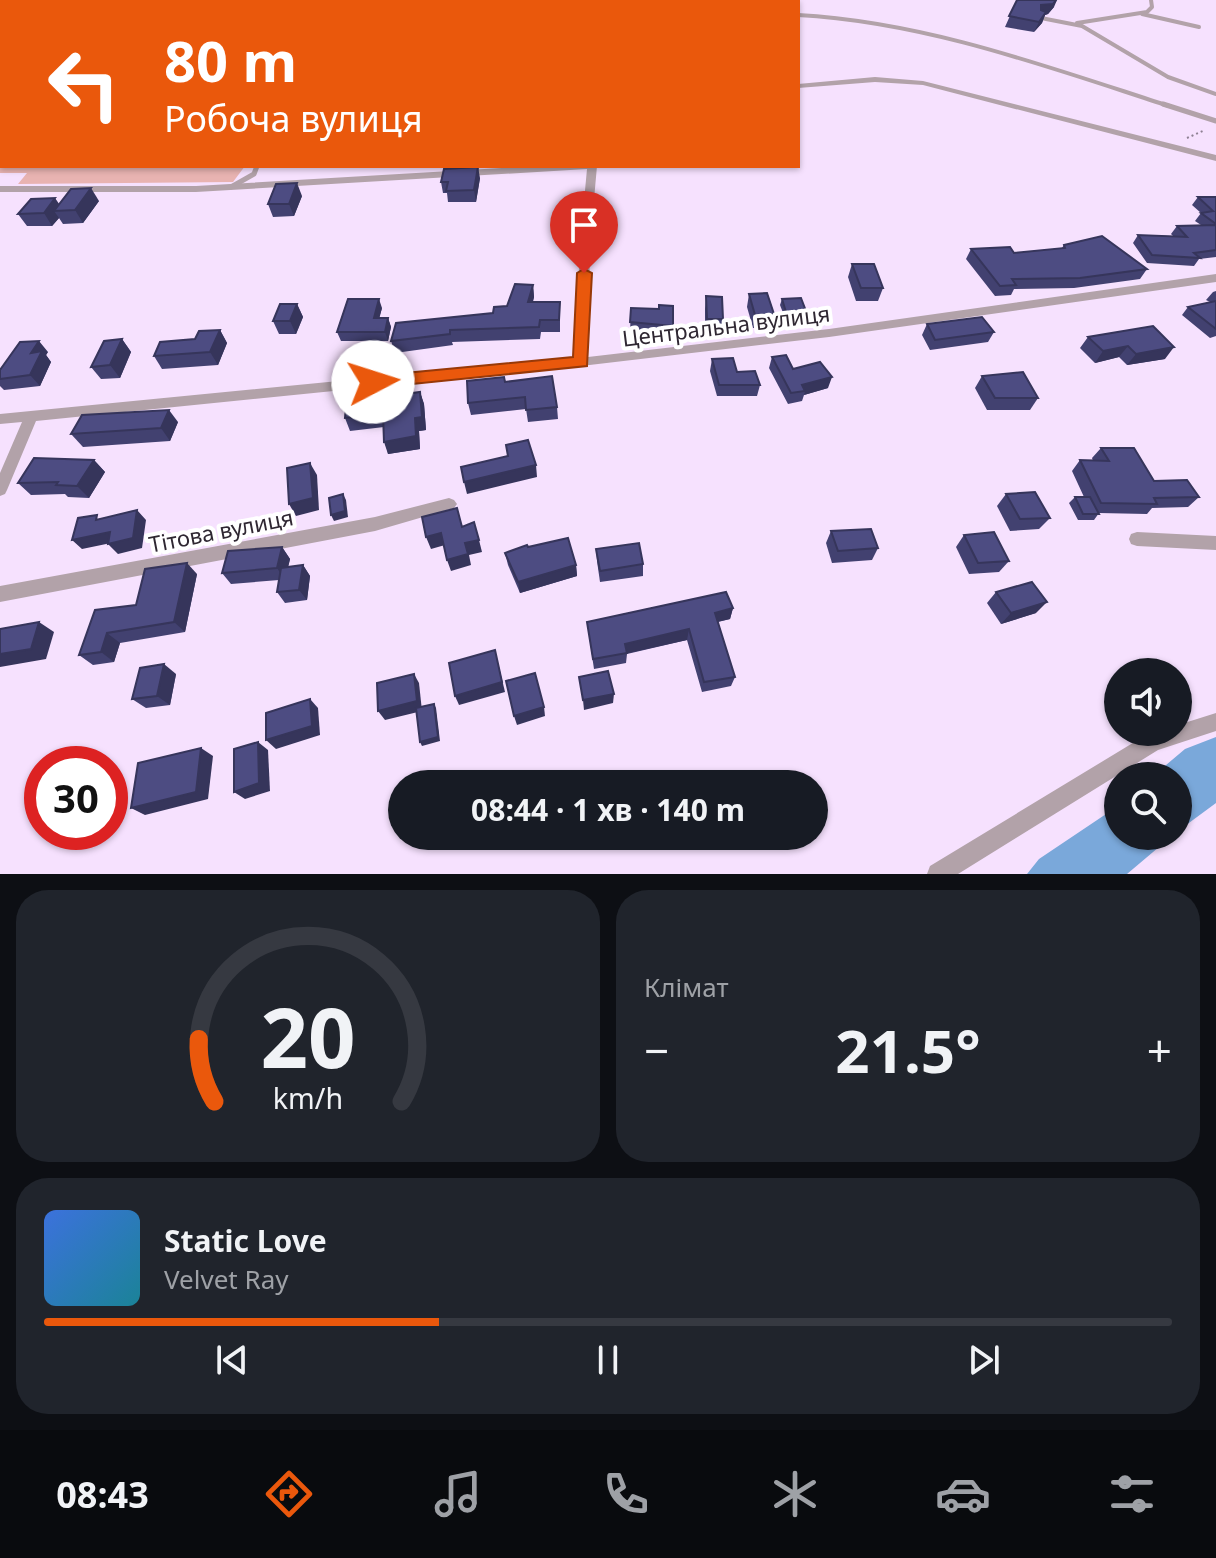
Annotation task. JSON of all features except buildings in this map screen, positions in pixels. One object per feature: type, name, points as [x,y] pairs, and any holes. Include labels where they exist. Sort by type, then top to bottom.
[{"type":"street","points":[[800,86],[835,85],[857,79],[903,80],[1216,158]]},
{"type":"street","points":[[0,189],[231,187],[555,168]]},
{"type":"street","points":[[581,362],[589,168]]},
{"type":"street","name":"Центральна вулиця","points":[[0,419],[581,362],[829,333],[1216,278]]},
{"type":"street","points":[[0,490],[31,417]]},
{"type":"street","name":"Тітова вулиця","points":[[0,594],[375,524],[449,504]]},
{"type":"street","points":[[1137,539],[1216,543]]},
{"type":"street","points":[[938,874],[1153,742],[1216,722]]},
{"type":"lane","points":[[1074,24],[1140,14],[1150,10],[1151,0]]},
{"type":"lane","points":[[1140,14],[1199,27]]},
{"type":"lane","points":[[800,15],[837,17],[968,42],[1216,121]]},
{"type":"lane","points":[[1041,18],[1093,31],[1168,77],[1216,94]]},
{"type":"lane","points":[[231,187],[254,174],[256,168]]},
{"type":"path","points":[[1172,145],[1209,128]]},
{"type":"shaded area","points":[[0,168],[244,168],[233,182],[18,184],[27,173],[0,173]]},
{"type":"water","points":[[1216,737],[1216,803],[1192,821],[1192,762],[1170,762],[1185,749]]},
{"type":"water","points":[[1104,815],[1104,850],[1155,850],[1127,874],[1027,874],[1039,859]]},
{"type":"route","points":[[373,382],[581,362],[584,273]]}]
